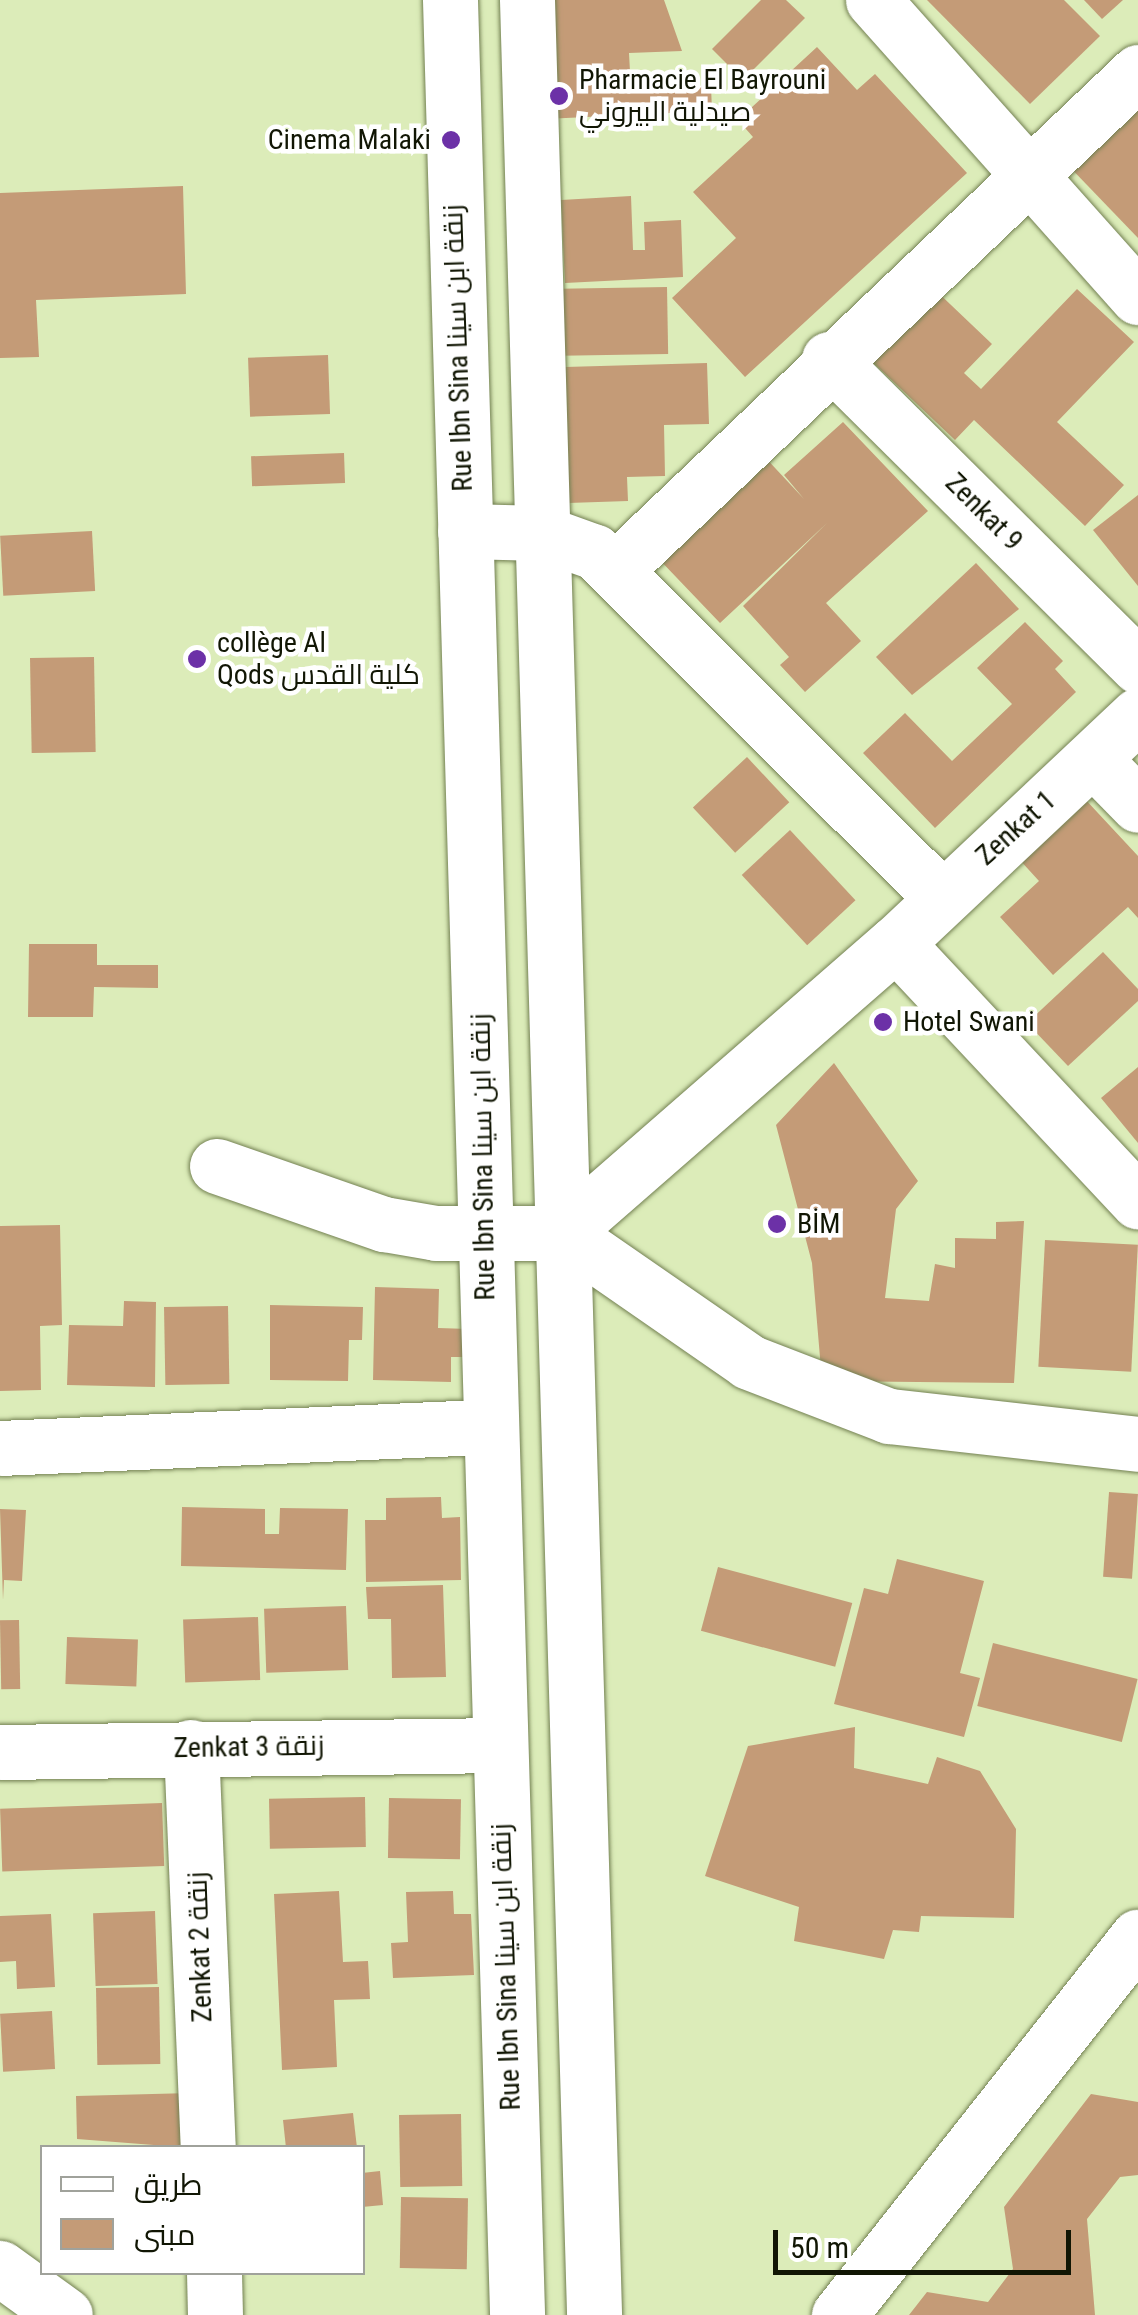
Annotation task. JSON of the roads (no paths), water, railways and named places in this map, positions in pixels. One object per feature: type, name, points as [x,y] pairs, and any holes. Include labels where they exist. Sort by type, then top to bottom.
[{"type":"street","name":"Rue Ibn Sina زنقة ابن سينا","points":[[450,0],[487,1236],[488,1427],[518,2315]]},
{"type":"street","points":[[527,0],[594,2315]]},
{"type":"street","points":[[873,0],[1138,297]]},
{"type":"street","points":[[615,570],[830,359],[1138,72]]},
{"type":"street","name":"Zenkat 9","points":[[830,359],[1138,666]]},
{"type":"street","points":[[465,531],[542,534],[595,552],[940,896]]},
{"type":"street","name":"Zenkat 1","points":[[562,1233],[896,943],[940,896],[1094,759],[1138,714]]},
{"type":"street","points":[[1094,759],[1138,805]]},
{"type":"street","points":[[896,943],[1138,1202]]},
{"type":"street","points":[[216,1166],[384,1224],[487,1236],[562,1233],[690,1327],[816,1392],[968,1430],[1138,1444]]},
{"type":"street","points":[[0,1448],[488,1427]]},
{"type":"street","name":"Zenkat 3 زنقة","points":[[0,1752],[498,1744]]},
{"type":"street","name":"Zenkat 2 زنقة","points":[[191,1747],[208,2145]]},
{"type":"street","points":[[839,2315],[1133,1954]]},
{"type":"street","points":[[214,2275],[216,2315]]},
{"type":"place","name":"Pharmacie El Bayrouni صيدلية البيروني","points":[[559,96]]},
{"type":"place","name":"Cinema Malaki","points":[[451,140]]},
{"type":"place","name":"collège Al Qods كلية القدس","points":[[197,659]]},
{"type":"place","name":"Hotel Swani","points":[[883,1022]]},
{"type":"place","name":"BİM","points":[[777,1224]]}]
